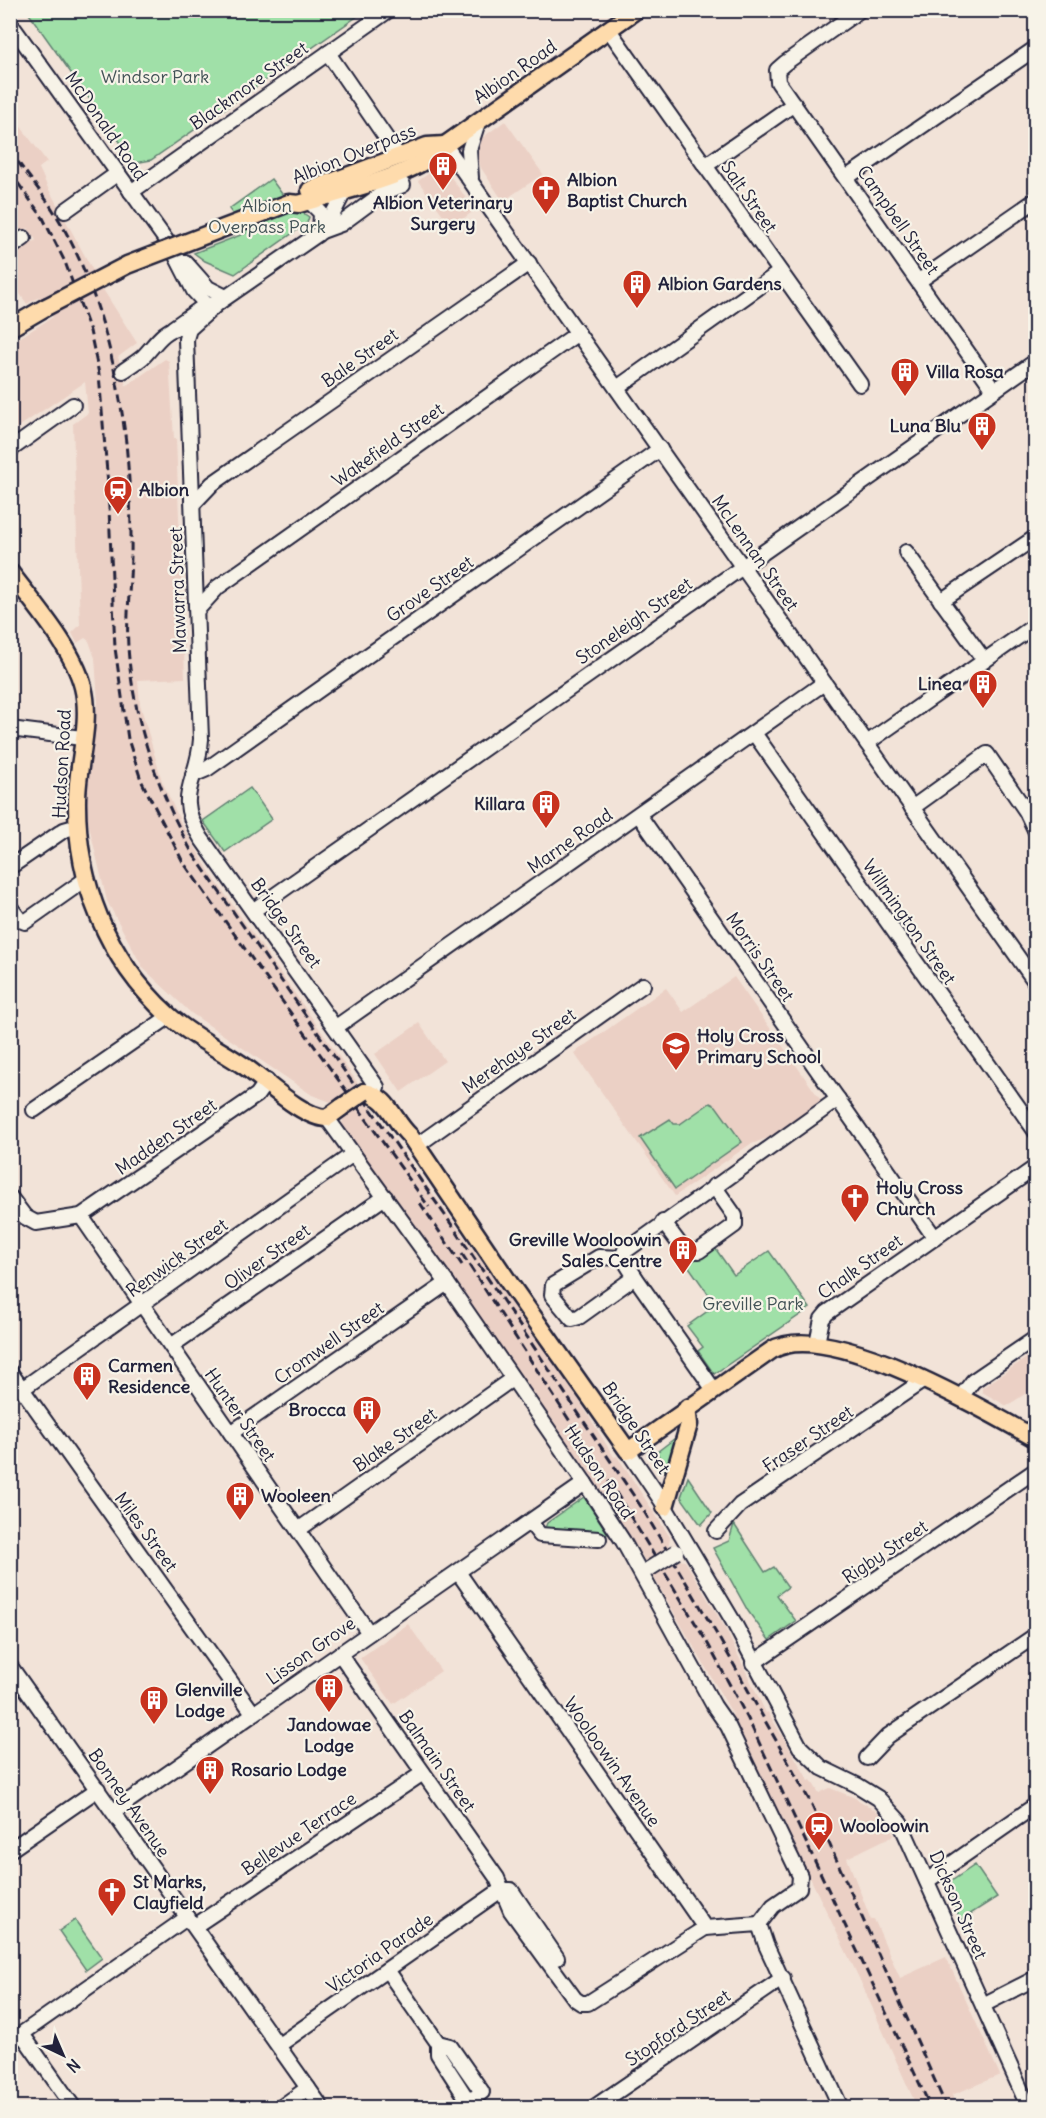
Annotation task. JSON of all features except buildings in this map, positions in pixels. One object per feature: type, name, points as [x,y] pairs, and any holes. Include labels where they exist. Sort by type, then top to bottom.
[{"type":"main road","name":"Albion Road","points":[[445,144],[636,10]]},
{"type":"main road","name":"Albion Overpass","points":[[10,328],[127,265],[289,203],[302,193],[427,146],[445,144]]},
{"type":"main road","name":"Albion Overpass","points":[[289,203],[297,205],[416,167],[430,159],[445,144]]},
{"type":"main road","name":"Hudson Road","points":[[10,572],[70,656],[79,675],[85,707],[77,797],[78,826],[86,879],[105,933],[117,955],[149,995],[170,1016],[267,1081],[310,1115],[326,1114]]},
{"type":"main road","name":"Bridge Street","points":[[371,1089],[381,1098],[400,1127],[413,1141],[628,1451]]},
{"type":"main road","points":[[326,1114],[371,1089]]},
{"type":"main road","points":[[628,1451],[776,1347],[794,1342],[817,1343],[883,1362],[960,1398],[1035,1439]]},
{"type":"main road","points":[[665,1507],[689,1424],[687,1408]]},
{"type":"street","name":"Blackmore Street","points":[[131,192],[389,10]]},
{"type":"street","name":"Campbell Street","points":[[860,10],[777,70],[778,82],[994,390]]},
{"type":"street","name":"Salt Street","points":[[609,30],[860,384]]},
{"type":"street","name":"McDonald Road","points":[[13,31],[173,250],[207,287],[217,302]]},
{"type":"street","points":[[846,178],[1035,48]]},
{"type":"street","points":[[328,53],[399,157]]},
{"type":"street","points":[[705,166],[794,104]]},
{"type":"street","points":[[473,183],[469,150],[478,122]]},
{"type":"street","name":"McLennan Street","points":[[445,144],[1035,983]]},
{"type":"street","points":[[65,211],[118,173]]},
{"type":"street","points":[[320,232],[341,224],[383,193],[403,185]]},
{"type":"street","points":[[123,371],[141,358],[155,342],[173,328],[217,302],[320,232],[331,220],[346,189]]},
{"type":"street","points":[[309,201],[321,213],[320,232]]},
{"type":"street","points":[[919,281],[1035,201]]},
{"type":"street","points":[[10,248],[24,238]]},
{"type":"street","name":"McDonald Road","points":[[173,250],[194,291],[217,302]]},
{"type":"street","name":"Bale Street","points":[[193,504],[212,484],[529,263]]},
{"type":"street","points":[[617,388],[780,272]]},
{"type":"street","points":[[173,328],[180,327],[188,331],[217,302]]},
{"type":"street","name":"Mawarra Street","points":[[188,331],[186,343],[198,609],[200,748],[193,775]]},
{"type":"street","name":"Wakefield Street","points":[[198,609],[218,587],[578,333]]},
{"type":"street","name":"Stoneleigh Street","points":[[254,910],[1035,361]]},
{"type":"street","points":[[10,450],[73,405]]},
{"type":"street","name":"Grove Street","points":[[193,775],[660,449]]},
{"type":"street","points":[[192,483],[212,484]]},
{"type":"street","points":[[941,601],[1035,537]]},
{"type":"street","points":[[906,552],[984,660]]},
{"type":"street","points":[[196,578],[207,586],[218,587]]},
{"type":"street","points":[[867,743],[1031,628]]},
{"type":"street","name":"Marne Road","points":[[336,1027],[824,683]]},
{"type":"street","points":[[10,729],[82,738]]},
{"type":"street","name":"Willmington Street","points":[[754,733],[1035,1132]]},
{"type":"street","points":[[200,748],[220,758]]},
{"type":"street","points":[[912,807],[987,754],[1026,811],[1035,832]]},
{"type":"street","name":"Bridge Street","points":[[193,775],[187,798],[191,822],[336,1027],[371,1089]]},
{"type":"street","name":"Morris Street","points":[[639,815],[935,1238]]},
{"type":"street","points":[[10,867],[62,832],[78,826]]},
{"type":"street","points":[[10,907],[15,923],[27,921],[86,879]]},
{"type":"street","name":"Merehaye Street","points":[[413,1141],[643,985]]},
{"type":"street","points":[[34,1110],[170,1016]]},
{"type":"street","name":"Madden Street","points":[[81,1216],[253,1097],[267,1081]]},
{"type":"street","points":[[623,1258],[630,1246],[837,1099]]},
{"type":"street","name":"Hudson Road","points":[[326,1114],[447,1283],[645,1572],[714,1706],[728,1726],[798,1869],[801,1882],[799,1888],[773,1906],[759,1924]]},
{"type":"street","name":"Renwick Street","points":[[22,1389],[353,1154]]},
{"type":"street","name":"Chalk Street","points":[[817,1343],[822,1319],[827,1312],[1035,1167]]},
{"type":"street","points":[[663,1222],[684,1250],[699,1251],[735,1225],[735,1216],[714,1186]]},
{"type":"street","points":[[10,1197],[25,1217],[36,1223],[81,1216]]},
{"type":"street","name":"Oliver Street","points":[[171,1346],[385,1197]]},
{"type":"street","name":"Hunter Street","points":[[81,1216],[369,1633]]},
{"type":"street","points":[[623,1258],[599,1257],[553,1285],[552,1294],[572,1319],[579,1317],[635,1277]]},
{"type":"street","points":[[623,1258],[714,1390]]},
{"type":"street","name":"Cromwell Street","points":[[231,1433],[447,1283]]},
{"type":"street","points":[[960,1398],[973,1381],[1035,1338]]},
{"type":"street","name":"Miles Street","points":[[10,1372],[253,1713]]},
{"type":"street","name":"Blake Street","points":[[298,1530],[512,1379]]},
{"type":"street","name":"Fraser Street","points":[[716,1532],[736,1508],[924,1380]]},
{"type":"street","name":"Bridge Street","points":[[628,1451],[665,1507],[681,1549],[733,1621],[794,1738],[807,1756]]},
{"type":"street","name":"Rigby Street","points":[[753,1662],[1035,1470]]},
{"type":"street","name":"Lisson Grove","points":[[114,1811],[585,1483]]},
{"type":"street","points":[[530,1522],[540,1535],[599,1539]]},
{"type":"street","points":[[645,1572],[681,1549]]},
{"type":"street","name":"Wooloowin Avenue","points":[[458,1572],[705,1928]]},
{"type":"street","points":[[867,1758],[874,1748],[890,1734],[1035,1635]]},
{"type":"street","name":"Balmain Street","points":[[339,1654],[497,1878],[511,1911],[581,2008],[705,1928]]},
{"type":"street","name":"Bonney Avenue","points":[[12,1671],[114,1811],[322,2108]]},
{"type":"street","name":"Dickson Street","points":[[807,1756],[829,1773],[868,1791],[886,1805],[903,1827],[1029,2108]]},
{"type":"street","name":"Bellevue Terrace","points":[[16,2038],[192,1921],[423,1773]]},
{"type":"street","points":[[10,1850],[98,1789]]},
{"type":"street","points":[[927,1881],[1035,1805]]},
{"type":"street","name":"Victoria Parade","points":[[279,2045],[501,1890]]},
{"type":"street","points":[[705,1928],[759,1924],[841,2108]]},
{"type":"street","points":[[387,1970],[438,2043],[438,2054],[465,2105],[482,2092],[450,2046],[438,2043]]},
{"type":"street","name":"Stopford Street","points":[[593,2108],[783,1978]]},
{"type":"street","points":[[983,2005],[1035,1978]]},
{"type":"street","points":[[16,2038],[74,2108]]},
{"type":"street","points":[[280,2108],[308,2088]]},
{"type":"shaded area","points":[[10,112],[47,162],[39,168],[47,186],[104,291],[137,343],[118,357],[126,386],[165,359],[169,361],[174,438],[176,438],[185,678],[138,680],[140,704],[162,781],[182,825],[211,874],[359,1085],[338,1101],[331,1102],[312,1095],[191,1013],[143,968],[107,901],[86,813],[86,785],[98,702],[95,658],[89,641],[85,638],[77,643],[72,633],[80,625],[73,424],[88,413],[85,382],[11,432],[11,343],[53,317],[39,297],[27,304],[11,281],[11,258],[36,240],[28,228],[11,239]]},
{"type":"shaded area","points":[[505,121],[543,174],[503,201],[481,168],[477,155],[482,138]]},
{"type":"shaded area","points":[[438,167],[444,168],[475,210],[452,227],[418,181]]},
{"type":"shaded area","name":"Holy Cross Primary School","points":[[734,977],[822,1102],[775,1135],[749,1145],[675,1196],[574,1053],[666,988],[683,1012]]},
{"type":"shaded area","points":[[419,1023],[445,1061],[401,1092],[375,1054]]},
{"type":"shaded area","points":[[366,1100],[579,1400],[614,1457],[617,1456],[670,1537],[668,1548],[645,1561],[605,1496],[342,1125],[344,1116]]},
{"type":"shaded area","points":[[1035,1352],[1035,1387],[1007,1406],[982,1392],[982,1388]]},
{"type":"shaded area","points":[[678,1560],[685,1561],[724,1626],[766,1713],[768,1712],[809,1781],[811,1780],[819,1793],[830,1788],[855,1798],[878,1812],[890,1827],[894,1835],[847,1858],[871,1920],[874,1919],[900,1978],[946,1957],[1000,2075],[952,2095],[957,2107],[917,2107],[859,1978],[731,1716],[733,1715],[653,1576]]},
{"type":"shaded area","points":[[408,1624],[441,1671],[393,1704],[360,1658]]},
{"type":"green space","name":"Windsor Park","points":[[27,11],[365,11],[151,160],[135,163]]},
{"type":"green space","name":"Albion Overpass Park","points":[[271,179],[296,213],[303,213],[309,217],[307,223],[235,274],[205,261],[194,253],[246,233],[229,209]]},
{"type":"green space","points":[[250,788],[272,819],[225,852],[203,821]]},
{"type":"green space","points":[[710,1103],[716,1106],[742,1142],[675,1189],[640,1138],[670,1119],[674,1124],[680,1124]]},
{"type":"green space","name":"Greville Park","points":[[715,1248],[734,1275],[769,1251],[810,1308],[714,1374],[698,1351],[703,1347],[687,1326],[716,1305],[687,1264]]},
{"type":"green space","points":[[679,1435],[669,1480],[657,1452]]},
{"type":"green space","points":[[688,1477],[712,1513],[701,1525],[681,1497]]},
{"type":"green space","points":[[584,1497],[608,1534],[545,1528],[547,1523]]},
{"type":"green space","points":[[734,1524],[765,1572],[774,1567],[788,1587],[777,1595],[796,1621],[769,1640],[748,1611],[713,1548],[729,1541]]},
{"type":"green space","points":[[975,1865],[997,1897],[961,1920],[953,1904],[950,1882]]},
{"type":"green space","points":[[75,1920],[102,1958],[86,1970],[59,1931]]},
{"type":"railway","points":[[10,151],[53,210],[68,236],[93,293],[110,352],[122,413],[129,479],[131,552],[128,647],[131,675],[135,702],[149,755],[180,830],[193,854],[456,1231],[642,1508],[719,1638],[812,1805],[947,2108]]},
{"type":"railway","points":[[10,172],[43,218],[65,262],[90,331],[99,374],[108,485],[115,648],[128,739],[141,780],[183,862],[429,1207]]},
{"type":"railway","points":[[420,1203],[462,1265]]},
{"type":"railway","points":[[462,1254],[615,1491],[708,1644],[748,1719],[931,2108]]},
{"type":"place","name":"Albion Veterinary Surgery","points":[[443,192]]},
{"type":"place","name":"Albion Baptist Church","points":[[546,216]]},
{"type":"place","name":"Albion Gardens","points":[[637,310]]},
{"type":"place","name":"Villa Rosa","points":[[905,398]]},
{"type":"place","name":"Luna Blu","points":[[982,452]]},
{"type":"place","name":"Albion","points":[[118,516]]},
{"type":"place","name":"Linea","points":[[983,710]]},
{"type":"place","name":"Killara","points":[[546,830]]},
{"type":"place","name":"Holy Cross Primary School","points":[[676,1072]]},
{"type":"place","name":"Holy Cross Church","points":[[855,1224]]},
{"type":"place","name":"Greville Wooloowin Sales Centre","points":[[683,1276]]},
{"type":"place","name":"Carmen Residence","points":[[87,1402]]},
{"type":"place","name":"Brocca","points":[[367,1436]]},
{"type":"place","name":"Wooleen","points":[[240,1522]]},
{"type":"place","name":"Jandowae Lodge","points":[[329,1714]]},
{"type":"place","name":"Glenville Lodge","points":[[154,1726]]},
{"type":"place","name":"Rosario Lodge","points":[[210,1796]]},
{"type":"place","name":"Wooloowin","points":[[819,1852]]},
{"type":"place","name":"St Marks, Clayfield","points":[[112,1918]]}]
